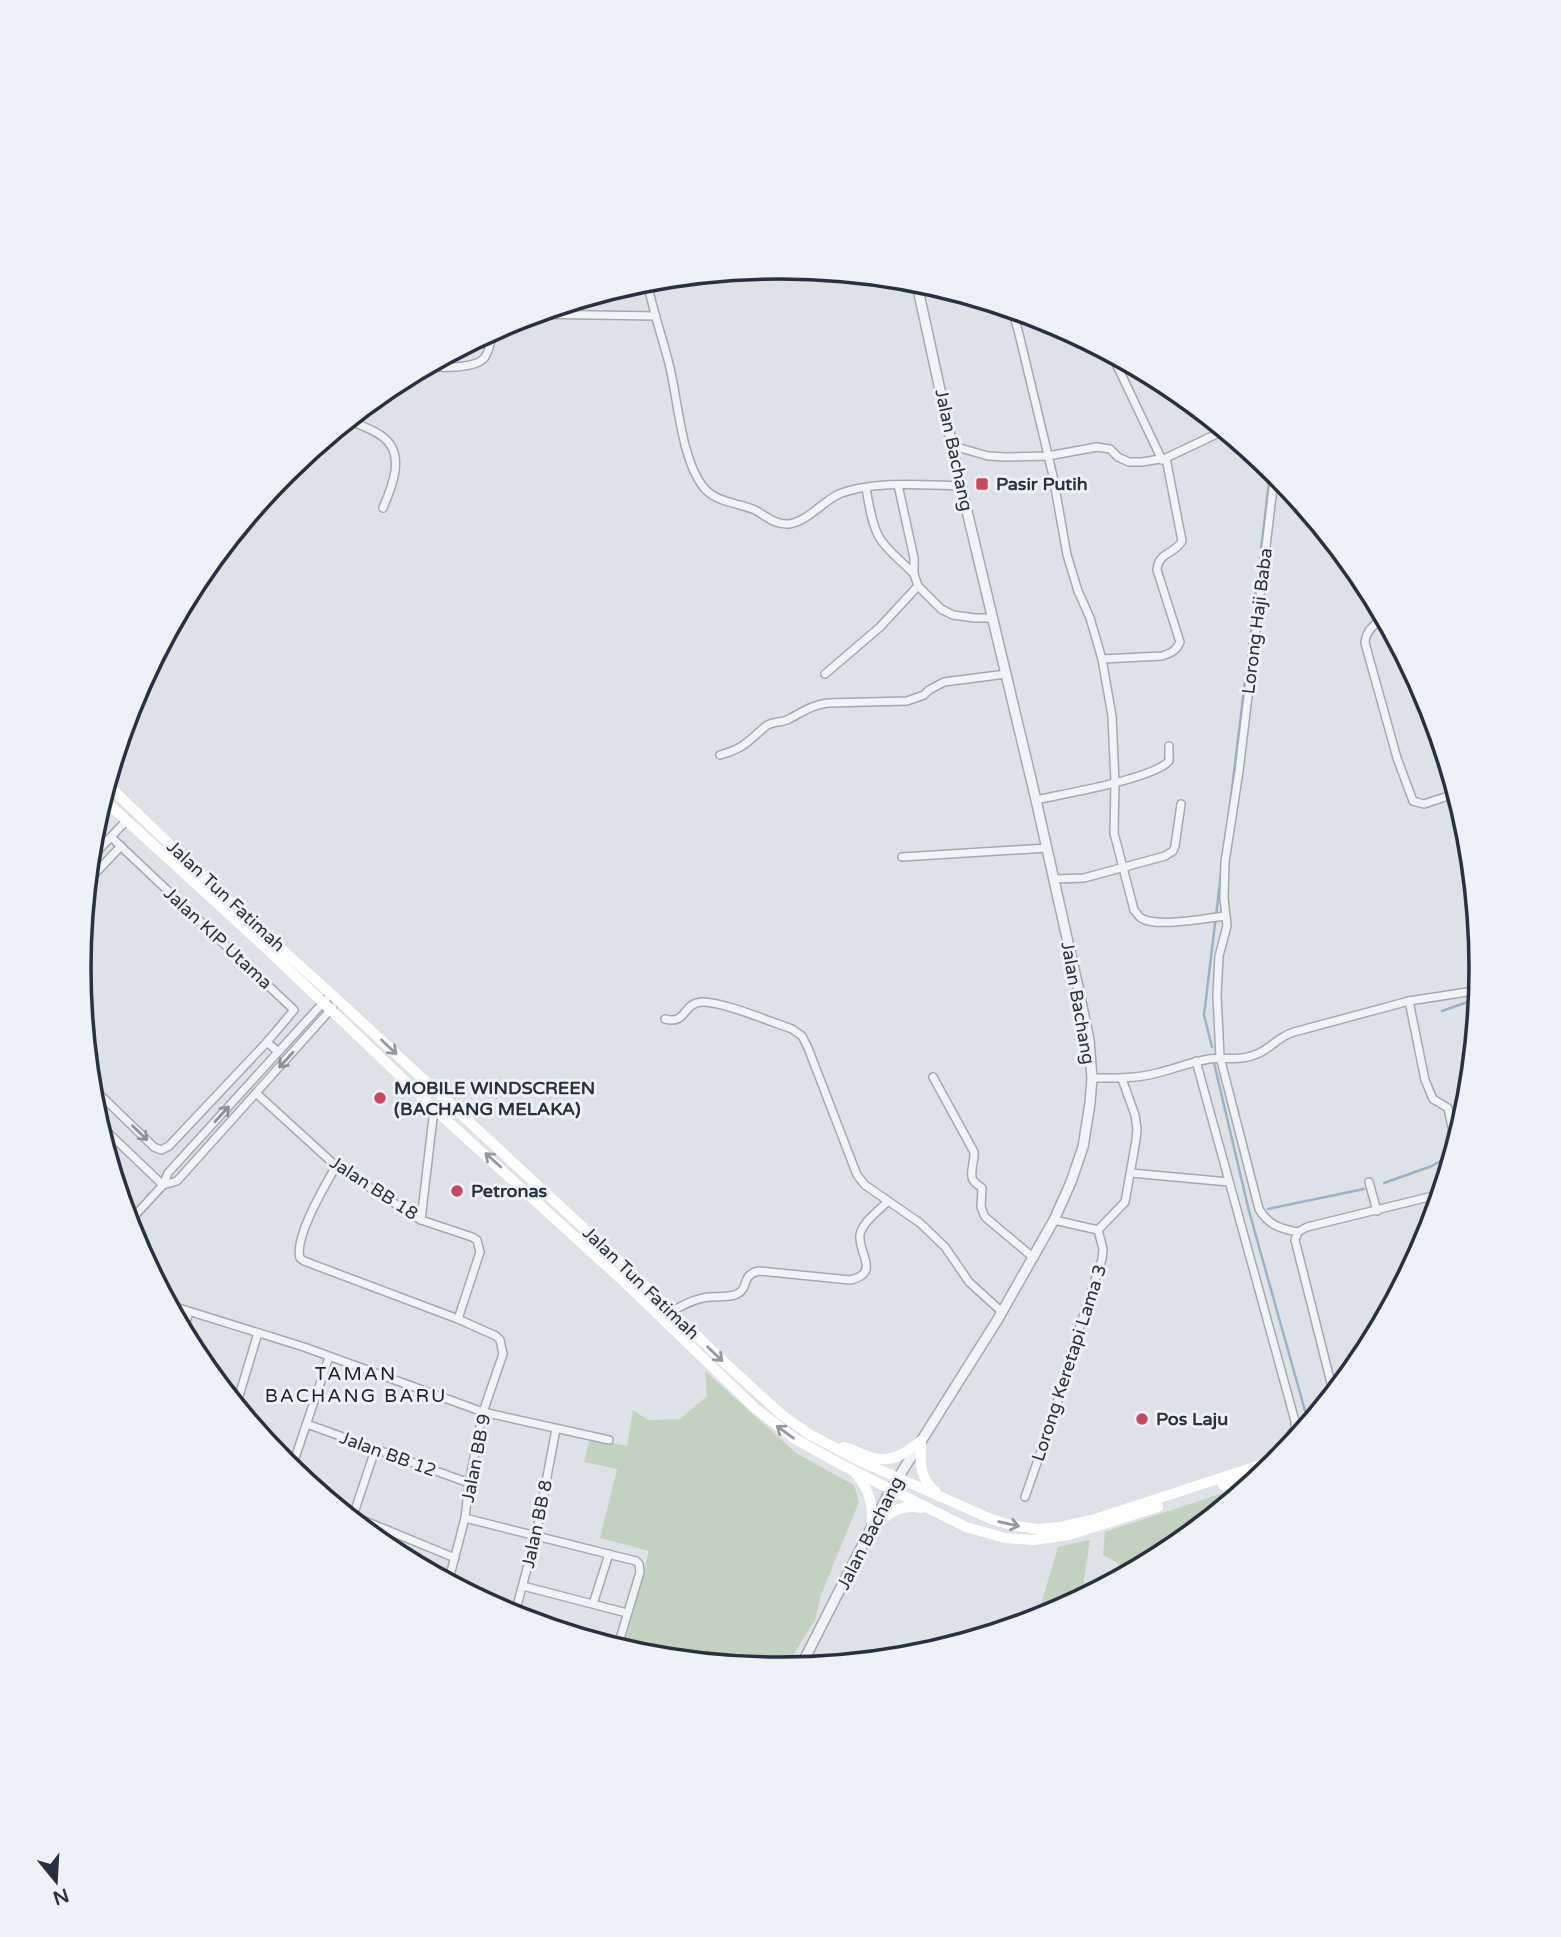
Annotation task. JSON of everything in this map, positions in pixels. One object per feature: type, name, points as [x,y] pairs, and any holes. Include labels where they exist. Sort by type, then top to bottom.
[{"type":"main road","name":"Jalan Tun Fatimah","points":[[114,791],[331,1001],[434,1108],[773,1423],[795,1439],[844,1466],[946,1499],[982,1516],[1010,1525],[1037,1529],[1092,1520],[1257,1466]]},
{"type":"main road","name":"Jalan Tun Fatimah","points":[[111,805],[331,1001],[672,1311],[782,1415],[944,1516],[986,1534],[1019,1540],[1044,1539],[1079,1532],[1244,1478]]},
{"type":"main road","points":[[824,1443],[848,1447],[876,1459],[887,1459],[908,1451],[921,1441]]},
{"type":"main road","points":[[921,1441],[922,1474],[932,1489],[946,1499]]},
{"type":"main road","points":[[844,1466],[856,1474],[868,1491],[872,1501],[872,1530]]},
{"type":"main road","points":[[872,1530],[886,1515],[904,1507],[922,1508],[944,1516]]},
{"type":"street","points":[[650,291],[672,374],[686,448],[697,477],[714,496],[754,510],[778,523],[789,524],[799,521],[841,494],[866,488],[898,485],[961,486]]},
{"type":"street","name":"Jalan Bachang","points":[[806,1657],[894,1484],[1002,1312],[1054,1220],[1083,1147],[1092,1077],[1086,1027],[1047,848],[961,486],[919,293]]},
{"type":"street","points":[[564,315],[656,316]]},
{"type":"street","points":[[1015,321],[1048,456],[1067,555],[1102,659],[1112,716],[1114,833],[1134,910],[1140,918],[1149,921],[1173,922],[1223,916]]},
{"type":"street","points":[[442,368],[482,360],[488,354],[490,343]]},
{"type":"street","points":[[1102,659],[1162,656],[1171,653],[1180,642],[1157,569],[1161,557],[1176,549],[1182,541],[1164,459],[1118,367]]},
{"type":"street","points":[[357,424],[383,437],[392,447],[396,459],[392,486],[383,508]]},
{"type":"street","points":[[953,446],[988,456],[1005,457],[1048,456],[1097,447],[1110,449],[1129,462],[1164,459],[1216,434]]},
{"type":"street","points":[[898,485],[918,586],[941,609],[953,615],[992,618]]},
{"type":"street","name":"Lorong Haji Baba","points":[[1220,1057],[1217,995],[1219,956],[1227,926],[1223,916],[1225,862],[1239,771],[1273,486]]},
{"type":"street","points":[[866,488],[873,523],[883,544],[914,573]]},
{"type":"street","points":[[825,674],[880,627],[918,586]]},
{"type":"street","points":[[1377,623],[1366,635],[1365,643],[1409,793],[1413,801],[1424,804],[1448,796]]},
{"type":"street","points":[[720,755],[743,747],[773,722],[784,722],[816,705],[907,701],[917,699],[944,682],[1006,674]]},
{"type":"street","points":[[1036,800],[1115,782],[1166,765],[1170,757],[1169,746]]},
{"type":"street","points":[[1053,879],[1084,878],[1165,856],[1173,851],[1175,846],[1181,804]]},
{"type":"street","points":[[102,846],[127,820]]},
{"type":"street","name":"Jalan KIP Utama","points":[[103,1098],[161,1150],[169,1146],[294,1010],[111,837]]},
{"type":"street","points":[[98,870],[121,846]]},
{"type":"street","points":[[902,857],[1047,848]]},
{"type":"street","points":[[1092,1077],[1122,1079],[1154,1074],[1196,1061],[1220,1057],[1248,1058],[1265,1050],[1282,1036],[1409,1002],[1469,992]]},
{"type":"street","points":[[136,1214],[163,1185],[168,1173],[278,1052],[331,1001]]},
{"type":"street","points":[[163,1185],[177,1181],[256,1093],[331,1001]]},
{"type":"street","points":[[665,1019],[677,1020],[688,1006],[711,1002],[792,1029],[802,1037],[852,1166],[865,1185],[920,1223],[945,1247],[969,1282],[1002,1312]]},
{"type":"street","points":[[1409,1002],[1425,1080],[1433,1099],[1448,1108],[1452,1126]]},
{"type":"street","points":[[267,1042],[278,1052]]},
{"type":"street","points":[[1220,1057],[1259,1209],[1264,1219],[1284,1230],[1298,1232],[1307,1227],[1430,1198]]},
{"type":"street","points":[[1196,1061],[1295,1427]]},
{"type":"street","points":[[933,1077],[974,1152],[972,1176],[982,1188],[981,1206],[985,1217],[1034,1258]]},
{"type":"street","points":[[1054,1220],[1098,1230],[1125,1202],[1137,1129],[1135,1115],[1122,1079]]},
{"type":"street","name":"Jalan BB 18","points":[[256,1093],[336,1166],[421,1220],[477,1240],[480,1252],[458,1319]]},
{"type":"street","points":[[421,1220],[434,1108]]},
{"type":"street","points":[[111,1136],[163,1185]]},
{"type":"street","points":[[336,1166],[309,1218],[298,1249],[300,1258],[458,1319]]},
{"type":"street","points":[[1131,1173],[1229,1182]]},
{"type":"street","points":[[1369,1182],[1377,1211]]},
{"type":"street","points":[[672,1311],[699,1299],[737,1294],[742,1291],[747,1277],[759,1271],[850,1280],[858,1278],[864,1274],[866,1268],[860,1233],[865,1224],[888,1201]]},
{"type":"street","name":"Lorong Keretapi Lama 3","points":[[1025,1497],[1102,1259],[1103,1249],[1098,1230]]},
{"type":"street","points":[[1298,1232],[1295,1240],[1331,1384]]},
{"type":"street","points":[[181,1309],[304,1347],[483,1412],[609,1440]]},
{"type":"street","points":[[187,1320],[190,1312]]},
{"type":"street","name":"Jalan BB 9","points":[[451,1574],[465,1518],[483,1412],[503,1354],[500,1340],[496,1336],[458,1319]]},
{"type":"street","points":[[239,1395],[258,1333]]},
{"type":"street","points":[[295,1458],[329,1357]]},
{"type":"street","name":"Jalan BB 12","points":[[307,1424],[469,1483]]},
{"type":"street","name":"Jalan BB 8","points":[[517,1606],[536,1535],[556,1429]]},
{"type":"street","points":[[354,1511],[375,1450]]},
{"type":"street","points":[[465,1518],[636,1561],[640,1567],[620,1639]]},
{"type":"street","points":[[374,1525],[455,1558]]},
{"type":"street","points":[[387,1534],[388,1530]]},
{"type":"street","points":[[593,1604],[609,1554]]},
{"type":"street","points":[[523,1586],[627,1613]]},
{"type":"green space","points":[[705,1371],[796,1453],[854,1485],[859,1502],[821,1595],[815,1620],[792,1658],[735,1657],[626,1640],[649,1551],[600,1538],[617,1469],[584,1462],[590,1438],[627,1446],[633,1410],[648,1420],[680,1419],[707,1396]]},
{"type":"green space","points":[[1231,1490],[1164,1542],[1124,1567],[1103,1555],[1105,1532]]},
{"type":"green space","points":[[1090,1540],[1083,1588],[1040,1607],[1058,1547]]},
{"type":"waterway","points":[[1228,822],[1269,482]]},
{"type":"waterway","points":[[1212,1047],[1204,1015],[1221,874]]},
{"type":"waterway","points":[[1442,1011],[1469,1001]]},
{"type":"waterway","points":[[1214,1063],[1249,1211],[1306,1414]]},
{"type":"waterway","points":[[1384,1183],[1432,1166],[1443,1159]]},
{"type":"waterway","points":[[1268,1209],[1364,1189]]},
{"type":"place","name":"Pasir Putih","points":[[982,484]]},
{"type":"place","name":"MOBILE WINDSCREEN (BACHANG MELAKA)","points":[[380,1098]]},
{"type":"place","name":"Petronas","points":[[457,1191]]},
{"type":"place","name":"Pos Laju","points":[[1142,1419]]},
{"type":"district","name":"TAMAN BACHANG BARU","points":[[356,1384]]}]
